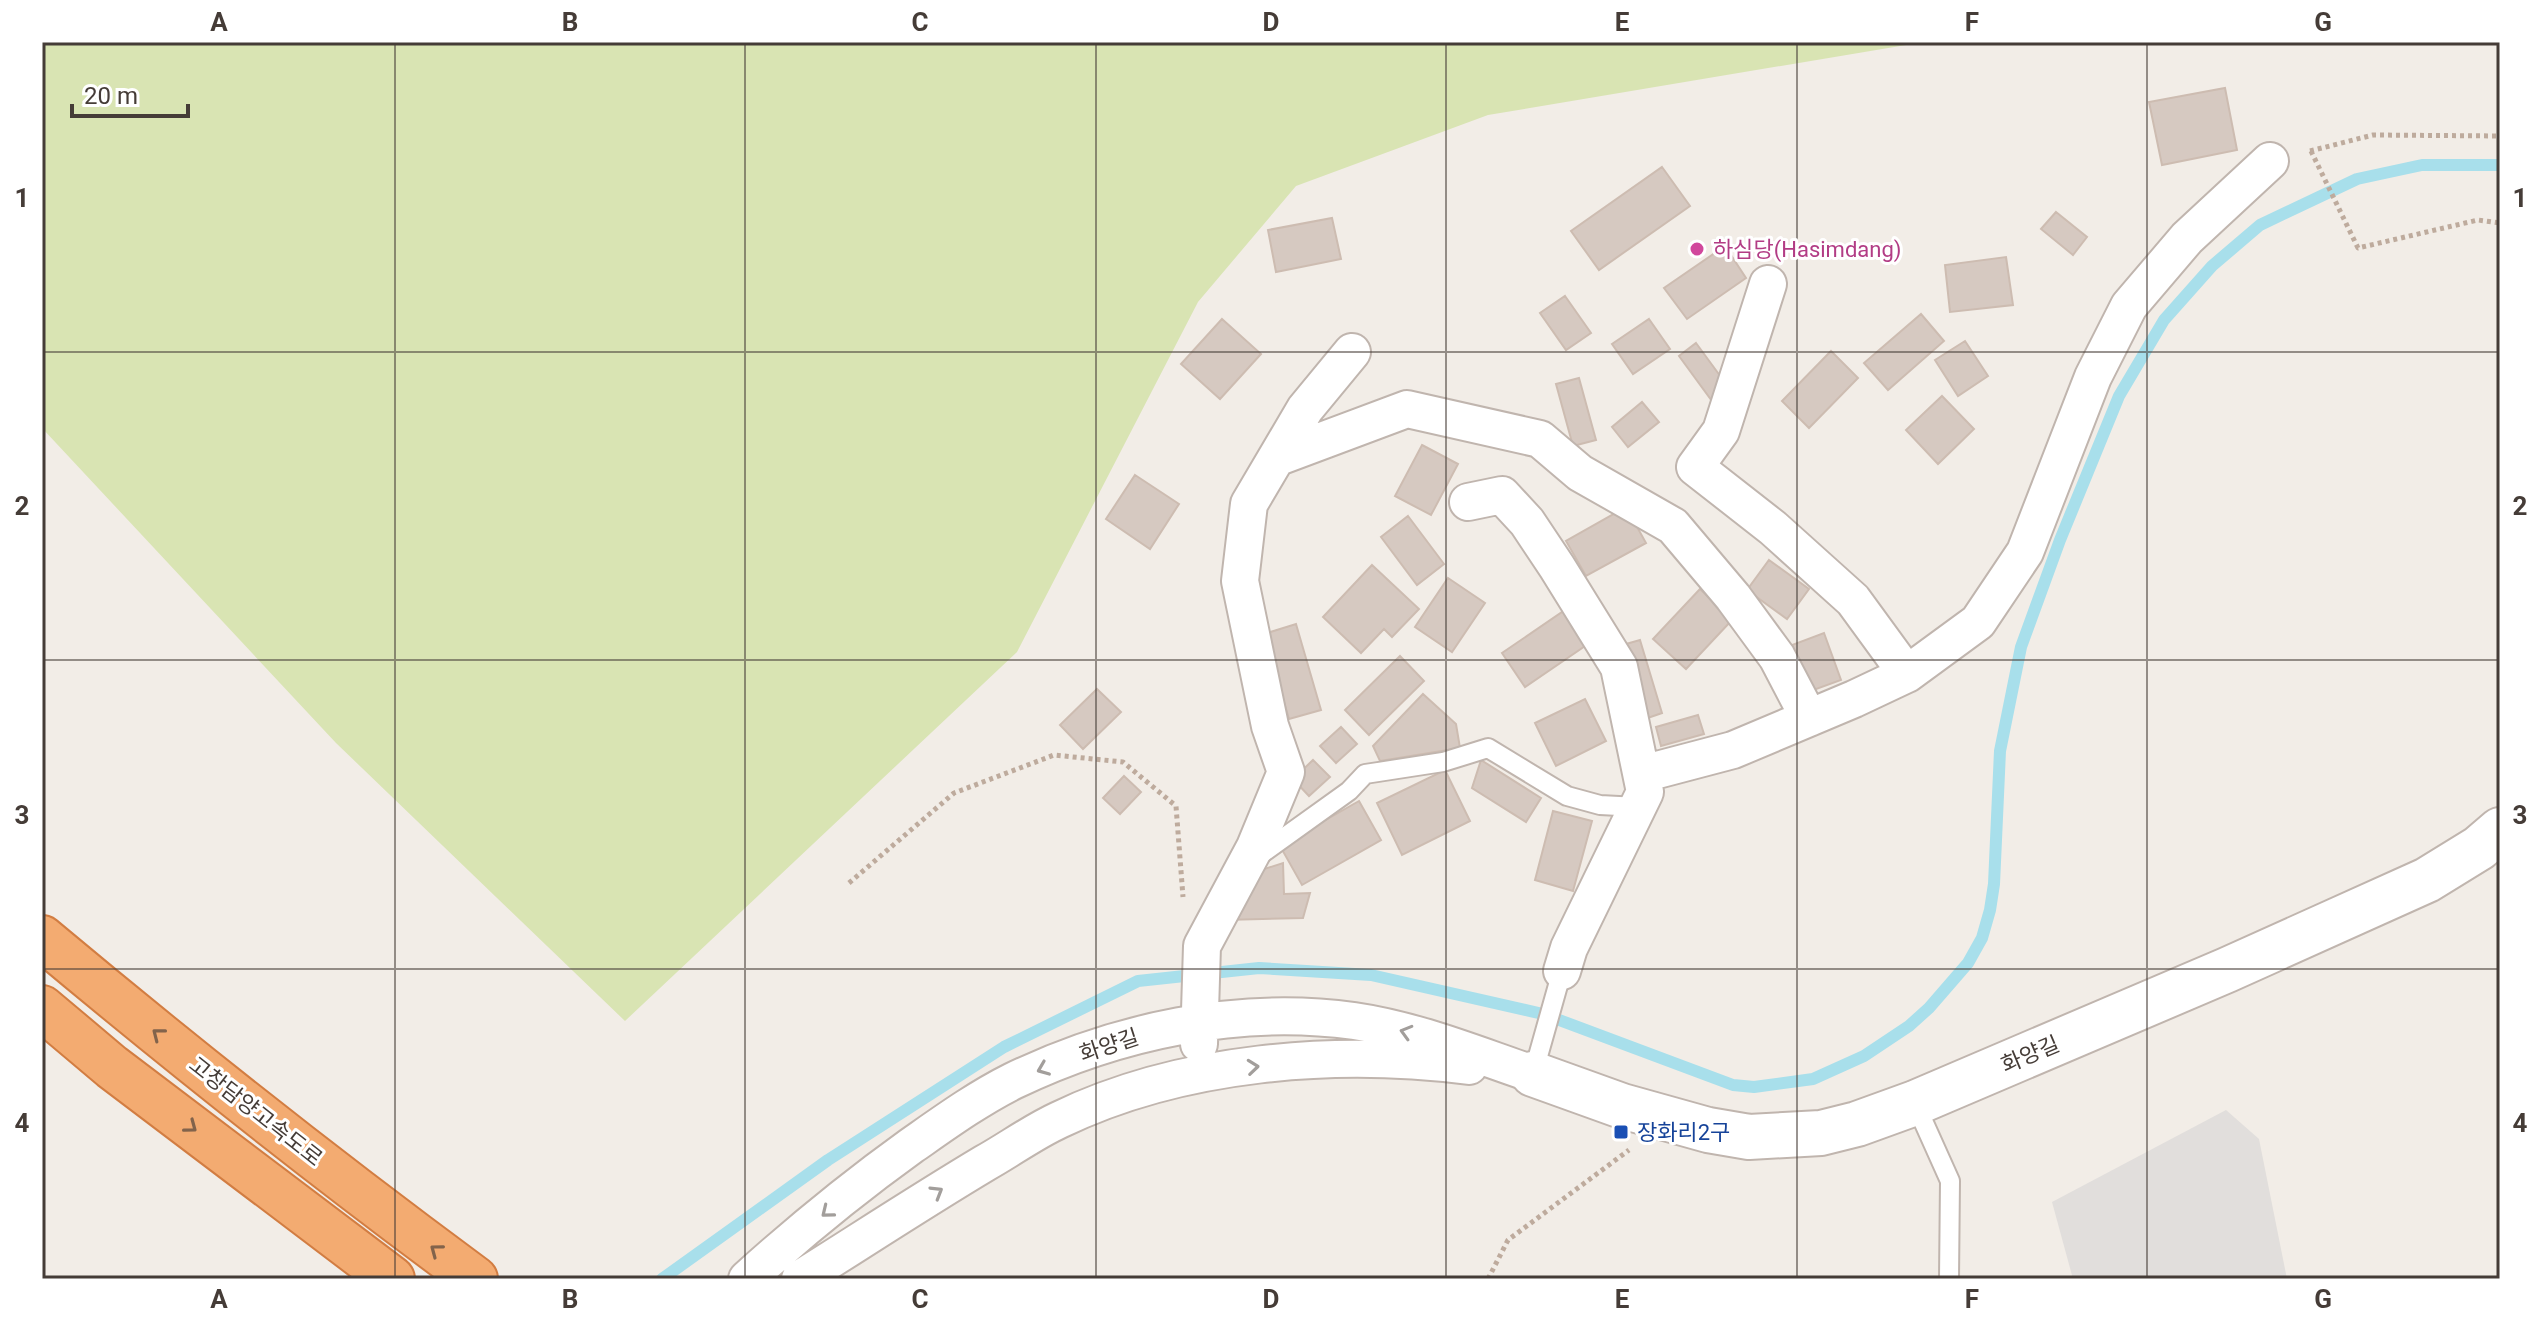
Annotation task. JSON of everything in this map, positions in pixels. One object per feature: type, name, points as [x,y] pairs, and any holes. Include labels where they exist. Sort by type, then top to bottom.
[{"type":"highway","name":"고창담양고속도로","points":[[42,938],[141,1021],[475,1279]]},
{"type":"highway","points":[[42,1008],[112,1067],[380,1270]]},
{"type":"street","points":[[1640,790],[1907,674],[1978,622],[2025,552],[2093,377],[2129,306],[2187,238],[2270,161]]},
{"type":"street","points":[[1768,284],[1721,431],[1695,467],[1773,528],[1853,600],[1907,674]]},
{"type":"street","points":[[1201,1074],[1199,1012],[1202,946],[1255,847],[1286,772],[1270,726],[1240,581],[1249,504],[1305,409],[1352,352]]},
{"type":"street","points":[[1276,458],[1407,409],[1540,439],[1580,473],[1673,526],[1733,597],[1777,657],[1809,718]]},
{"type":"street","points":[[1468,502],[1502,495],[1527,522],[1619,667],[1640,790],[1569,948],[1562,971]]},
{"type":"street","name":"화양길","points":[[747,1279],[877,1171],[933,1130],[992,1093],[1013,1081],[1199,1012],[1352,1021],[1403,1030],[1622,1106],[1708,1130],[1749,1137],[1821,1133],[1915,1103],[2227,970],[2427,880],[2479,848],[2500,830]]},
{"type":"street","name":"화양길","points":[[800,1279],[931,1195],[1058,1120],[1130,1091],[1219,1070],[1326,1059],[1443,1063],[1533,1074]]},
{"type":"lane","points":[[1245,866],[1349,791],[1365,774],[1443,762],[1488,748],[1567,796],[1600,805],[1640,790]]},
{"type":"lane","points":[[1533,1074],[1562,971]]},
{"type":"lane","points":[[1915,1103],[1950,1181],[1949,1279]]},
{"type":"path","points":[[2270,161],[2373,135],[2500,136]]},
{"type":"path","points":[[2311,151],[2358,248],[2478,220],[2500,223]]},
{"type":"path","points":[[849,883],[954,793],[1054,755],[1123,762],[1176,806],[1185,916],[1202,946]]},
{"type":"path","points":[[1488,1279],[1508,1240],[1671,1119]]},
{"type":"green space","points":[[42,42],[1924,42],[1488,115],[1296,186],[1198,302],[1017,652],[625,1021],[336,743],[42,428]]},
{"type":"shaded area","points":[[2226,1110],[2259,1139],[2287,1279],[2073,1279],[2052,1202]]},
{"type":"building","points":[[2225,88],[2237,150],[2162,165],[2149,102]]},
{"type":"building","points":[[1662,167],[1690,206],[1599,270],[1571,231]]},
{"type":"building","points":[[2056,212],[2087,237],[2073,255],[2041,229]]},
{"type":"building","points":[[1332,218],[1341,259],[1276,272],[1268,230]]},
{"type":"building","points":[[1725,246],[1746,278],[1687,319],[1664,288]]},
{"type":"building","points":[[2006,257],[2013,305],[1950,312],[1945,265]]},
{"type":"building","points":[[1565,296],[1591,333],[1566,350],[1540,313]]},
{"type":"building","points":[[1921,314],[1944,341],[1888,390],[1864,363]]},
{"type":"building","points":[[1222,319],[1261,354],[1220,399],[1181,364]]},
{"type":"building","points":[[1649,319],[1670,349],[1633,374],[1612,344]]},
{"type":"building","points":[[1965,341],[1988,376],[1958,396],[1935,360]]},
{"type":"building","points":[[1696,343],[1729,388],[1712,401],[1679,356]]},
{"type":"building","points":[[1831,351],[1858,378],[1809,428],[1782,401]]},
{"type":"building","points":[[1579,378],[1596,440],[1573,446],[1556,384]]},
{"type":"building","points":[[1942,396],[1974,429],[1938,464],[1906,430]]},
{"type":"building","points":[[1642,402],[1659,422],[1628,447],[1612,427]]},
{"type":"building","points":[[1422,445],[1458,464],[1431,515],[1395,496]]},
{"type":"building","points":[[1135,475],[1179,504],[1150,549],[1106,519]]},
{"type":"building","points":[[1626,507],[1646,543],[1586,576],[1566,541]]},
{"type":"building","points":[[1408,516],[1444,564],[1417,585],[1381,537]]},
{"type":"building","points":[[1769,560],[1809,589],[1787,619],[1747,590]]},
{"type":"building","points":[[1372,565],[1419,609],[1392,637],[1384,629],[1361,653],[1323,617]]},
{"type":"building","points":[[1448,578],[1485,603],[1452,652],[1415,627]]},
{"type":"building","points":[[1700,589],[1732,620],[1686,669],[1653,639]]},
{"type":"building","points":[[1565,610],[1588,644],[1525,687],[1502,653]]},
{"type":"building","points":[[1296,624],[1321,710],[1289,719],[1264,634]]},
{"type":"building","points":[[1824,633],[1841,680],[1808,692],[1792,645]]},
{"type":"building","points":[[1640,640],[1662,713],[1642,720],[1619,646]]},
{"type":"building","points":[[1400,656],[1424,681],[1369,735],[1345,710]]},
{"type":"building","points":[[1097,689],[1121,712],[1083,749],[1060,725]]},
{"type":"building","points":[[1423,694],[1456,724],[1460,748],[1380,761],[1373,746]]},
{"type":"building","points":[[1585,699],[1606,741],[1556,766],[1535,723]]},
{"type":"building","points":[[1698,715],[1704,734],[1661,746],[1656,727]]},
{"type":"building","points":[[1341,727],[1357,744],[1336,763],[1320,746]]},
{"type":"building","points":[[1313,760],[1330,777],[1309,796],[1293,779]]},
{"type":"building","points":[[1481,760],[1541,798],[1526,822],[1472,788]]},
{"type":"building","points":[[1445,770],[1470,821],[1402,855],[1377,803]]},
{"type":"building","points":[[1124,776],[1141,792],[1120,814],[1103,798]]},
{"type":"building","points":[[1359,801],[1381,840],[1302,885],[1280,846]]},
{"type":"building","points":[[1553,811],[1592,821],[1573,891],[1535,880]]},
{"type":"building","points":[[1283,863],[1284,894],[1310,893],[1303,918],[1225,920],[1249,874]]},
{"type":"waterway","points":[[662,1279],[828,1160],[1004,1047],[1138,981],[1259,968],[1371,975],[1543,1014],[1733,1085],[1754,1087],[1813,1079],[1864,1056],[1909,1026],[1929,1008],[1968,963],[1982,938],[1994,884],[2000,751],[2021,647],[2060,540],[2119,396],[2164,320],[2212,266],[2260,225],[2357,179],[2422,165],[2500,165]]},
{"type":"place","name":"하심당(Hasimdang)","points":[[1697,249]]},
{"type":"place","name":"장화리2구","points":[[1621,1132]]}]
